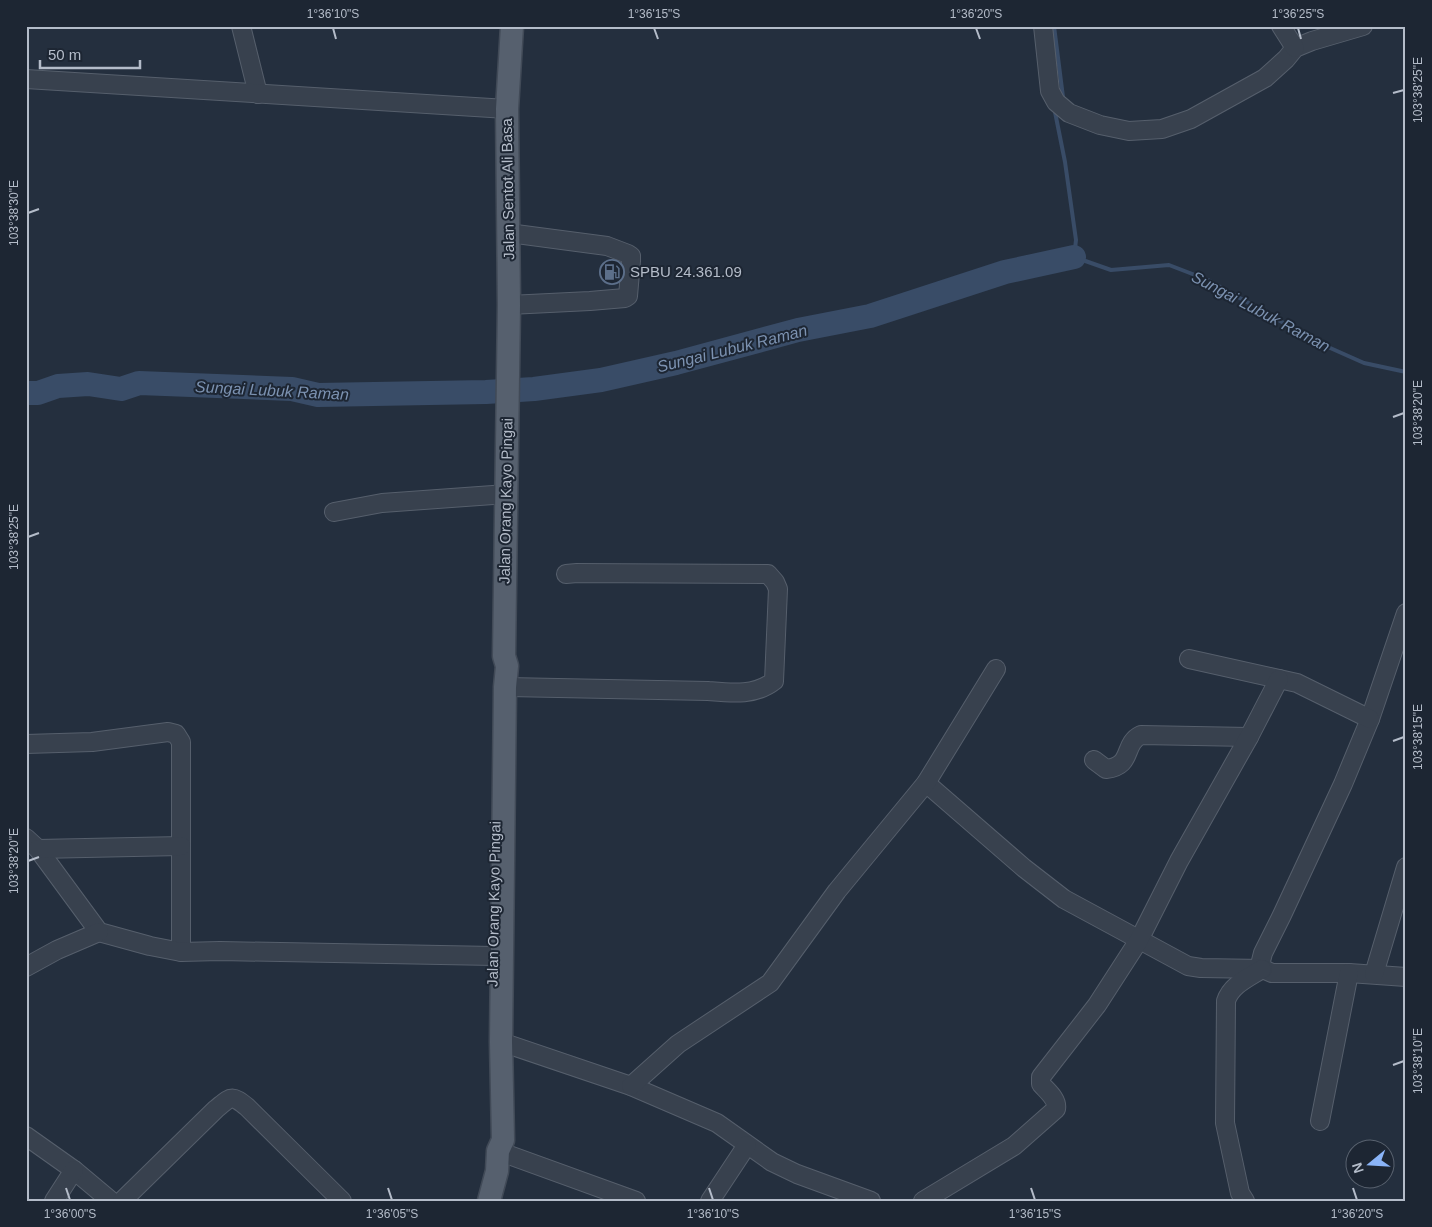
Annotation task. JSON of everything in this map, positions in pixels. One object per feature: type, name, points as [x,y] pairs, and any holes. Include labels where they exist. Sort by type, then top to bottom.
[{"type":"main road","name":"Jalan Sentot Ali Basa","points":[[508,352],[507,109],[512,26]]},
{"type":"main road","name":"Jalan Orang Kayo Pingai","points":[[489,1201],[497,1171],[498,1151],[503,1140],[501,1042],[505,687],[507,666],[504,656],[508,352]]},
{"type":"main road","name":"Jalan Orang Kayo Pingai","points":[[498,1151],[491,1141],[497,665],[504,656]]},
{"type":"street","points":[[241,26],[258,94]]},
{"type":"street","points":[[1043,26],[1050,91],[1056,102],[1069,113],[1100,125],[1129,131],[1162,130],[1192,119],[1265,78],[1295,48],[1312,41],[1364,26]]},
{"type":"street","points":[[1281,26],[1295,48]]},
{"type":"street","points":[[26,79],[507,109]]},
{"type":"street","points":[[508,233],[607,246],[631,256],[628,296],[625,298],[509,305]]},
{"type":"street","points":[[334,512],[382,503],[507,494]]},
{"type":"street","points":[[505,687],[738,693],[762,688],[774,680],[778,589],[768,574],[566,574]]},
{"type":"street","points":[[1263,969],[1261,961],[1263,953],[1343,784],[1370,719],[1406,613]]},
{"type":"street","points":[[1188,659],[1297,683],[1370,719]]},
{"type":"street","points":[[631,1086],[678,1044],[770,983],[837,891],[926,783],[996,669]]},
{"type":"street","points":[[922,1201],[1014,1146],[1056,1109],[1057,1104],[1055,1100],[1040,1084],[1041,1077],[1097,1005],[1139,940],[1179,861],[1249,737],[1278,679]]},
{"type":"street","points":[[26,744],[92,742],[168,732],[176,734],[181,742],[181,952]]},
{"type":"street","points":[[1094,760],[1106,769],[1120,765],[1128,756],[1130,744],[1141,735],[1249,737]]},
{"type":"street","points":[[926,783],[1024,868],[1064,899],[1188,966],[1200,968],[1263,969],[1272,973],[1349,973],[1406,977]]},
{"type":"street","points":[[32,843],[99,932],[150,946],[181,952],[230,951],[494,956]]},
{"type":"street","points":[[32,843],[181,846]]},
{"type":"street","points":[[1374,974],[1406,867]]},
{"type":"street","points":[[26,967],[99,932]]},
{"type":"street","points":[[1245,1201],[1240,1193],[1224,1123],[1226,1001],[1228,993],[1235,986],[1263,969]]},
{"type":"street","points":[[1320,1121],[1349,973]]},
{"type":"street","points":[[501,1042],[631,1086],[717,1123],[772,1162],[796,1174],[870,1201]]},
{"type":"street","points":[[122,1201],[216,1109],[231,1097],[235,1097],[342,1201]]},
{"type":"street","points":[[26,1136],[74,1170],[111,1201]]},
{"type":"street","points":[[710,1201],[747,1144]]},
{"type":"street","points":[[498,1151],[636,1201]]},
{"type":"street","points":[[54,1201],[74,1170]]},
{"type":"waterway","points":[[1054,26],[1063,97]]},
{"type":"waterway","name":"Sungai Lubuk Raman","points":[[1055,112],[1065,162],[1076,240],[1074,257],[1111,270],[1169,265],[1208,280],[1319,343],[1364,363],[1406,372]]},
{"type":"waterway","name":"Sungai Lubuk Raman","points":[[26,393],[38,393],[58,386],[88,384],[121,389],[139,383],[292,389],[318,395],[486,392],[534,389],[601,380],[676,363],[798,330],[870,316],[1005,272],[1074,257]]},
{"type":"place","name":"SPBU 24.361.09","points":[[612,272]]}]
